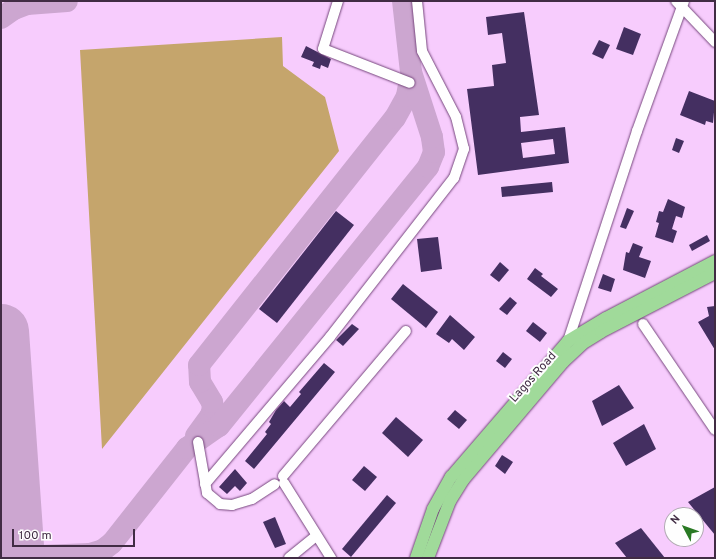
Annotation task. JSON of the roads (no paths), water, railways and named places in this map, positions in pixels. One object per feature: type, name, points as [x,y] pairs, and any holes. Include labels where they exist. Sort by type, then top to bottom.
[{"type":"main road","name":"Lagos Road","points":[[416,558],[433,509],[451,477],[568,341],[606,318],[715,261]]},
{"type":"main road","name":"Lagos Road","points":[[428,558],[450,502],[463,480],[563,362],[582,344],[607,328],[715,273]]},
{"type":"street","points":[[338,1],[323,49],[410,83]]},
{"type":"street","points":[[205,484],[330,337],[454,178],[464,149],[456,117],[422,51],[417,1]]},
{"type":"street","points":[[568,341],[681,3],[715,42]]},
{"type":"street","points":[[643,324],[715,430]]},
{"type":"street","points":[[198,442],[207,493],[220,504],[232,506],[252,499],[281,481],[406,331]]},
{"type":"street","points":[[281,481],[331,558]]},
{"type":"street","points":[[289,558],[316,536]]}]
